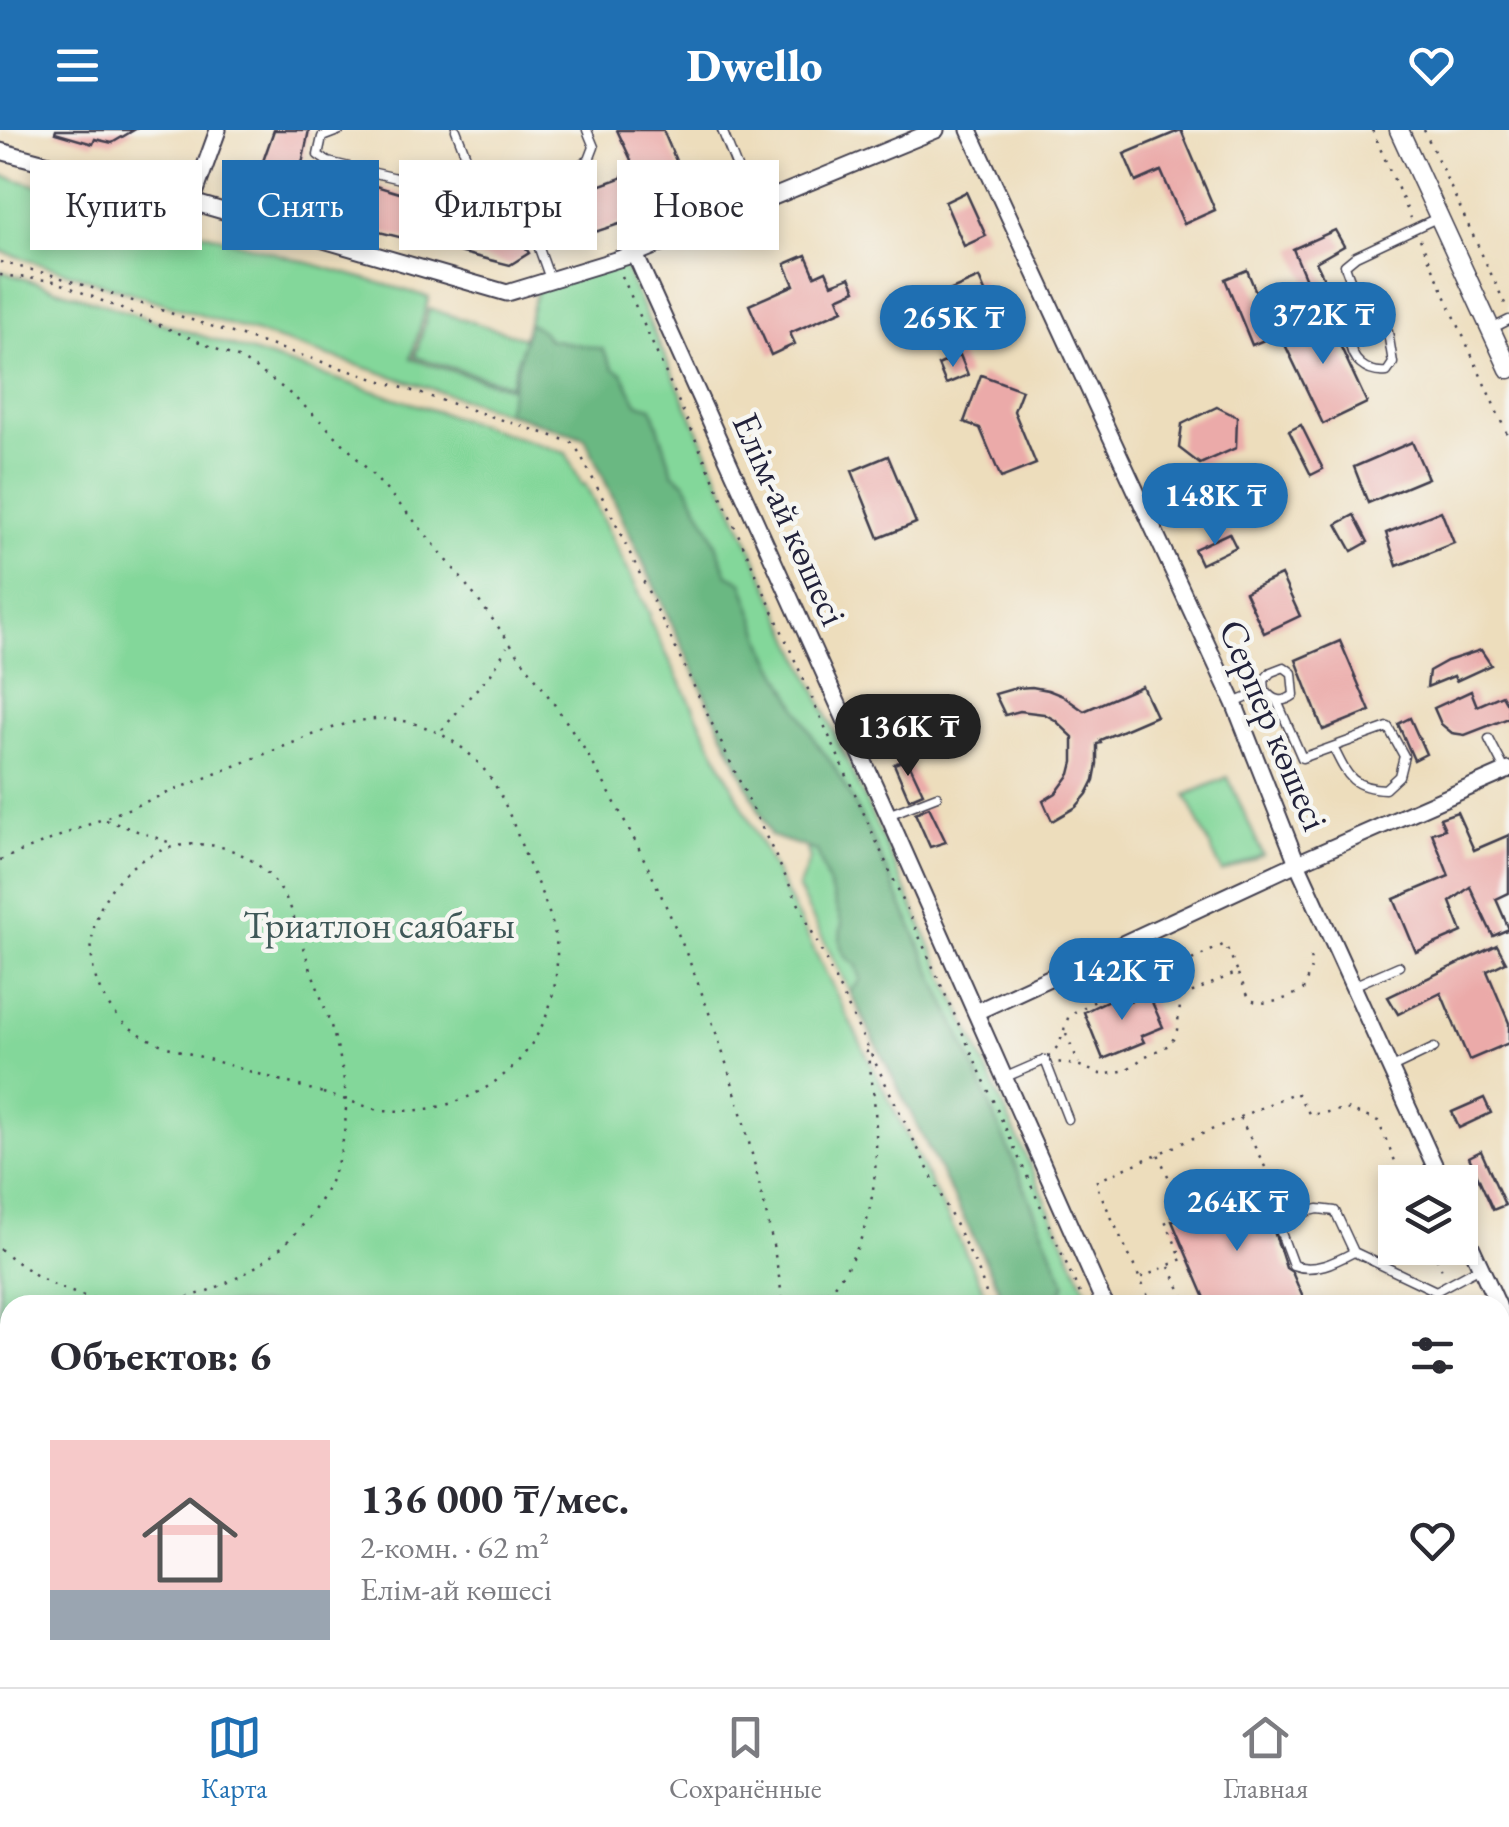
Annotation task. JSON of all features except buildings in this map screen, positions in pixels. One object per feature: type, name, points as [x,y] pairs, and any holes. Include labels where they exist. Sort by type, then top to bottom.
[{"type":"street","points":[[202,174],[218,130]]},
{"type":"street","points":[[779,195],[936,130]]},
{"type":"street","name":"Серпер көшесі","points":[[968,130],[1234,703],[1297,863],[1434,1165]]},
{"type":"street","points":[[1399,130],[1509,369]]},
{"type":"street","points":[[0,151],[34,160]]},
{"type":"street","points":[[202,205],[507,293],[645,250]]},
{"type":"street","name":"Елім-ай көшесі","points":[[635,254],[1102,1295]]},
{"type":"street","points":[[976,1012],[1507,770]]},
{"type":"street","points":[[1478,1262],[1493,1295]]},
{"type":"lane","points":[[340,130],[322,137],[318,154],[328,162],[399,179]]},
{"type":"lane","points":[[456,130],[467,160]]},
{"type":"lane","points":[[587,130],[594,146],[589,160]]},
{"type":"lane","points":[[722,130],[734,160]]},
{"type":"lane","points":[[1356,321],[1379,325],[1388,332],[1392,363],[1387,372],[1375,374],[1366,370],[1350,344],[1356,321],[1356,296],[1345,266],[1356,256],[1439,216]]},
{"type":"lane","points":[[539,250],[550,280]]},
{"type":"lane","points":[[1490,329],[1509,320]]},
{"type":"lane","points":[[1284,667],[1292,673],[1294,695],[1288,700],[1272,699],[1265,690],[1264,680],[1272,672],[1284,667]]},
{"type":"lane","points":[[1234,703],[1265,690]]},
{"type":"lane","points":[[1277,701],[1302,758],[1388,727],[1404,756],[1399,776],[1385,789],[1369,788],[1351,780],[1333,747]]},
{"type":"lane","points":[[1489,739],[1507,770]]},
{"type":"lane","points":[[888,814],[937,796]]},
{"type":"lane","points":[[1352,986],[1399,966]]},
{"type":"lane","points":[[1390,1069],[1434,1048]]},
{"type":"lane","points":[[1006,1077],[1045,1060],[1068,1119]]},
{"type":"lane","points":[[1354,1252],[1306,1270],[1292,1266],[1280,1230],[1290,1216],[1318,1209],[1335,1211],[1354,1252],[1436,1292],[1480,1267]]},
{"type":"path","points":[[1372,130],[1509,439]]},
{"type":"path","points":[[1424,130],[1509,312]]},
{"type":"path","points":[[0,262],[571,442],[580,452],[630,553],[864,1042],[979,1272],[987,1295]]},
{"type":"path","points":[[620,272],[1080,1295]]},
{"type":"path","points":[[0,275],[55,281],[260,370],[372,474],[478,599],[583,747],[675,927],[706,1002],[746,1128],[781,1295]]},
{"type":"path","points":[[442,730],[492,674],[507,648]]},
{"type":"path","points":[[0,860],[310,736],[350,722],[378,719],[432,730],[466,750],[490,778],[508,809],[547,907],[557,949],[550,1006],[539,1033],[507,1072],[464,1100],[423,1110],[375,1109],[344,1100],[323,1093],[164,1046],[142,1036],[118,1016],[98,983],[92,959],[93,931],[108,892],[132,865],[160,850],[185,844],[222,846],[265,871],[290,906],[336,1044],[345,1086],[344,1100],[341,1150],[319,1204],[272,1258],[228,1282],[191,1295]]},
{"type":"path","points":[[103,818],[171,842]]},
{"type":"path","points":[[1045,1060],[1059,1046],[1070,1015],[1131,982],[1152,980],[1225,944],[1250,1000],[1263,1005],[1303,990],[1311,968],[1310,950]]},
{"type":"path","points":[[1176,1000],[1238,972]]},
{"type":"path","points":[[1045,1060],[1103,1075],[1126,1070],[1171,1044],[1180,1006],[1168,988],[1152,980]]},
{"type":"path","points":[[1065,1032],[1080,1066]]},
{"type":"path","points":[[821,1295],[836,1282],[854,1254],[869,1217],[875,1117],[864,1042]]},
{"type":"path","points":[[1147,1295],[1095,1182],[1296,1092],[1310,1115],[1346,1110],[1378,1121],[1397,1165]]},
{"type":"path","points":[[1239,1116],[1290,1216]]},
{"type":"path","points":[[1140,1279],[1182,1259],[1164,1220],[1184,1212],[1158,1154]]},
{"type":"path","points":[[0,1249],[54,1286],[77,1295]]},
{"type":"path","points":[[1169,1265],[1183,1295]]},
{"type":"path","points":[[1439,1265],[1448,1285]]},
{"type":"green space","points":[[0,175],[30,184],[30,250],[202,250],[202,232],[222,238],[222,250],[264,250],[429,297],[411,359],[511,388],[519,355],[510,385],[415,357],[429,309],[524,338],[537,288],[623,264],[1088,1295],[998,1295],[999,1288],[798,889],[810,858],[806,847],[771,836],[585,438],[0,251]]},
{"type":"green space","name":"Триатлон саябағы","points":[[0,271],[566,453],[582,485],[585,484],[987,1295],[0,1295]]},
{"type":"green space","points":[[528,323],[548,339],[603,349],[613,368],[622,373],[637,403],[652,407],[673,473],[685,482],[728,575],[742,582],[766,649],[869,831],[1065,1283],[1061,1295],[998,1295],[999,1288],[850,992],[861,980],[856,964],[841,947],[842,924],[817,851],[771,836],[585,438],[506,412]]},
{"type":"green space","points":[[1228,777],[1263,855],[1222,872],[1186,795]]}]
